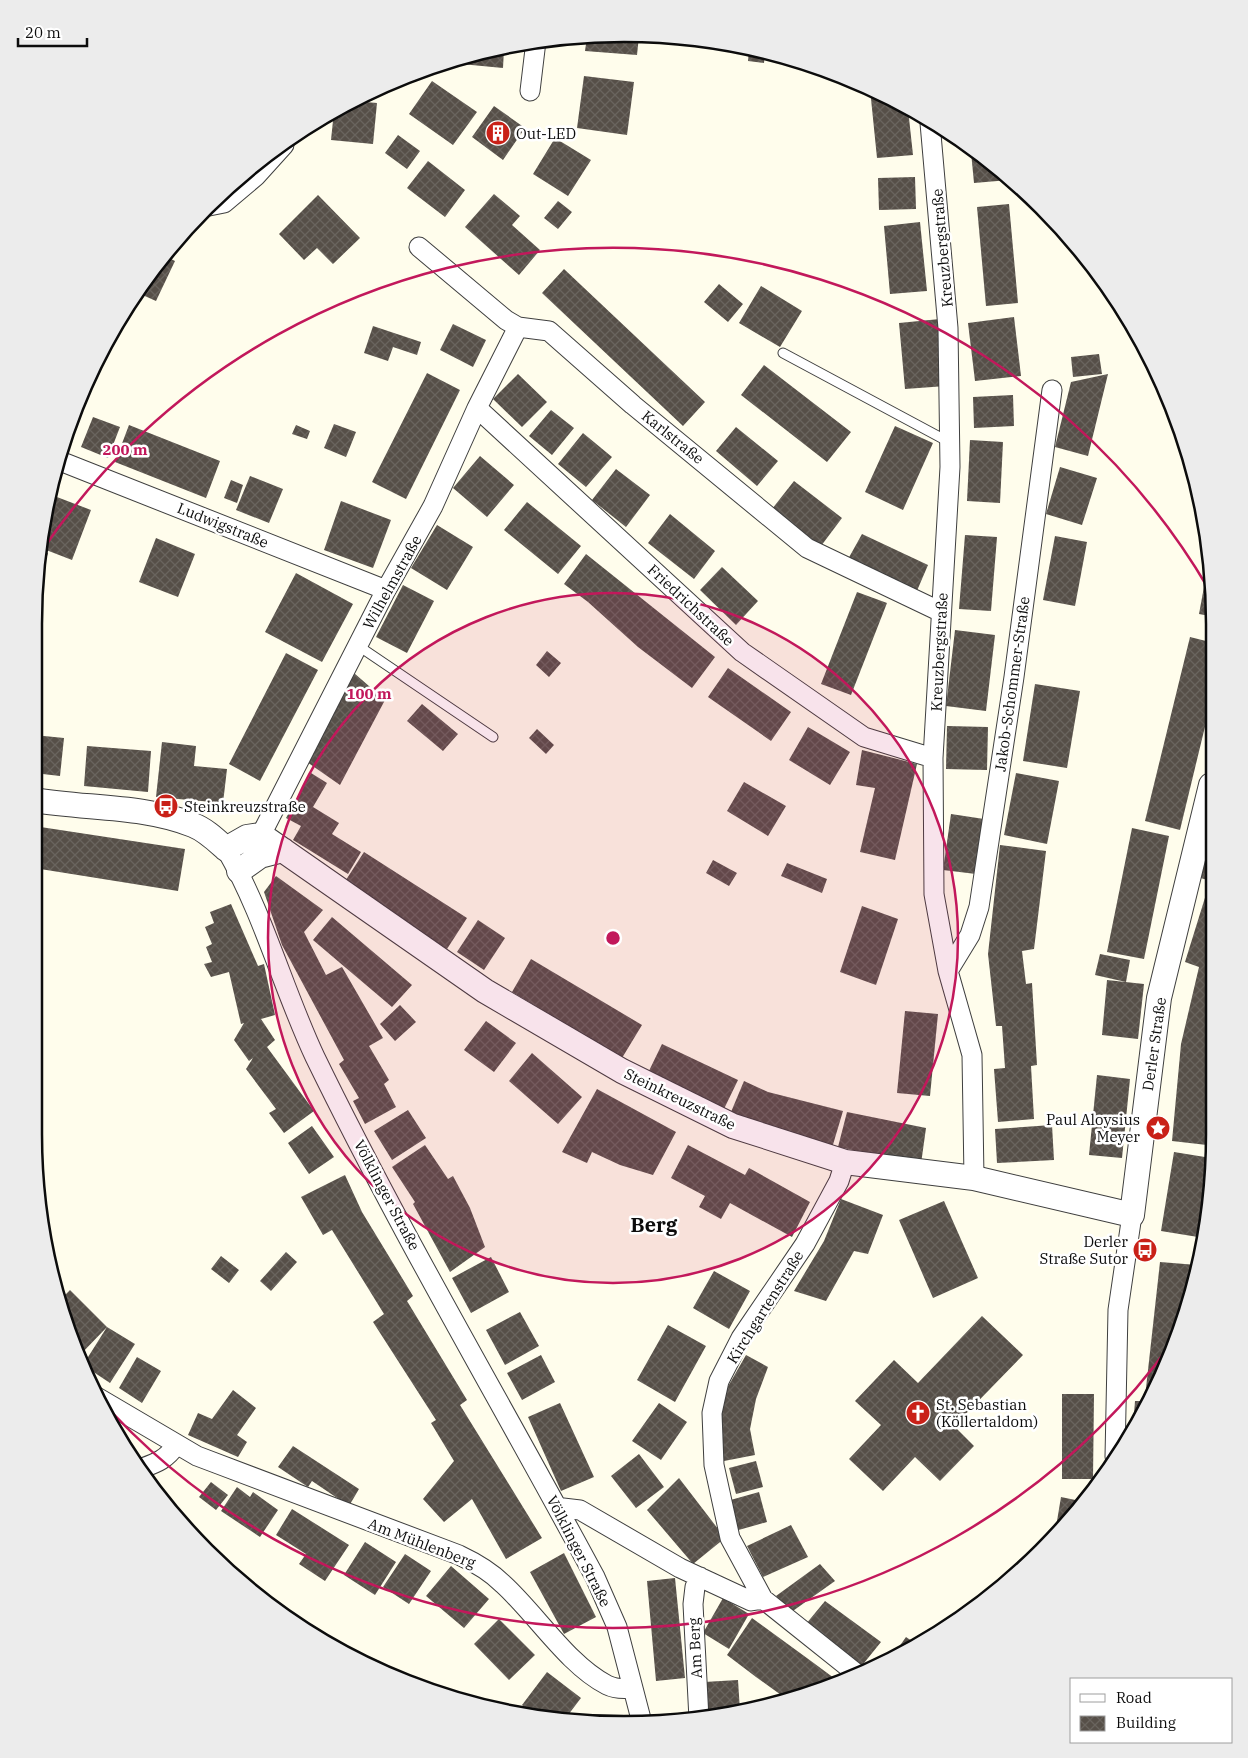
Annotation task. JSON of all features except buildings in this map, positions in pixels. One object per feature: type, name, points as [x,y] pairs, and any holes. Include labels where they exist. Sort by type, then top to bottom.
[{"type":"street","points":[[530,91],[535,49]]},
{"type":"street","name":"Kreuzbergstraße","points":[[931,130],[948,328],[950,442],[933,758],[934,894],[948,971],[972,1055],[974,1178]]},
{"type":"street","points":[[224,203],[261,170]]},
{"type":"street","name":"Karlstraße","points":[[419,247],[506,320],[518,327],[549,331],[633,405],[807,548],[941,612]]},
{"type":"street","name":"Wilhelmstraße","points":[[261,836],[386,590],[433,506],[518,327]]},
{"type":"street","name":"Jakob-Schommer-Straße","points":[[948,971],[970,935],[979,907],[1014,677],[1052,390]]},
{"type":"street","name":"Friedrichstraße","points":[[478,408],[742,652],[864,737],[933,758]]},
{"type":"street","name":"Ludwigstraße","points":[[65,463],[386,590]]},
{"type":"street","name":"Völklinger Straße","points":[[42,801],[145,813],[193,825],[212,836],[226,849],[239,871],[315,1055],[404,1228],[595,1577],[617,1627],[640,1715]]},
{"type":"street","name":"Derler Straße","points":[[1115,1444],[1118,1310],[1132,1215],[1159,998],[1206,805]]},
{"type":"street","points":[[226,849],[247,836],[261,836]]},
{"type":"street","name":"Steinkreuzstraße","points":[[261,836],[485,991],[622,1071],[733,1126],[845,1162],[974,1178],[1132,1215]]},
{"type":"street","points":[[239,871],[260,856],[283,850]]},
{"type":"street","name":"Kirchgartenstraße","points":[[845,1162],[839,1181],[805,1244],[741,1338],[719,1381],[712,1413],[714,1465],[730,1538],[762,1599],[851,1669]]},
{"type":"street","name":"Am Mühlenberg","points":[[109,1404],[176,1444],[225,1468],[459,1555],[480,1565],[503,1584],[564,1650],[597,1679],[609,1686],[633,1688]]},
{"type":"street","points":[[148,1466],[169,1456],[176,1444]]},
{"type":"street","points":[[559,1510],[563,1508],[580,1510],[700,1578],[751,1601],[758,1602],[762,1599]]},
{"type":"street","name":"Am Berg","points":[[699,1711],[693,1604],[696,1587],[700,1578]]},
{"type":"lane","points":[[783,353],[950,442]]},
{"type":"lane","points":[[358,645],[493,737]]},
{"type":"place","name":"Out-LED","points":[[498,133]]},
{"type":"place","name":"Steinkreuzstraße","points":[[166,806]]},
{"type":"place","name":"Paul Aloysius Meyer","points":[[1158,1128]]},
{"type":"place","name":"Derler Straße Sutor","points":[[1145,1250]]},
{"type":"place","name":"St. Sebastian (Köllertaldom)","points":[[918,1413]]},
{"type":"district","name":"Berg","points":[[654,1224]]}]
